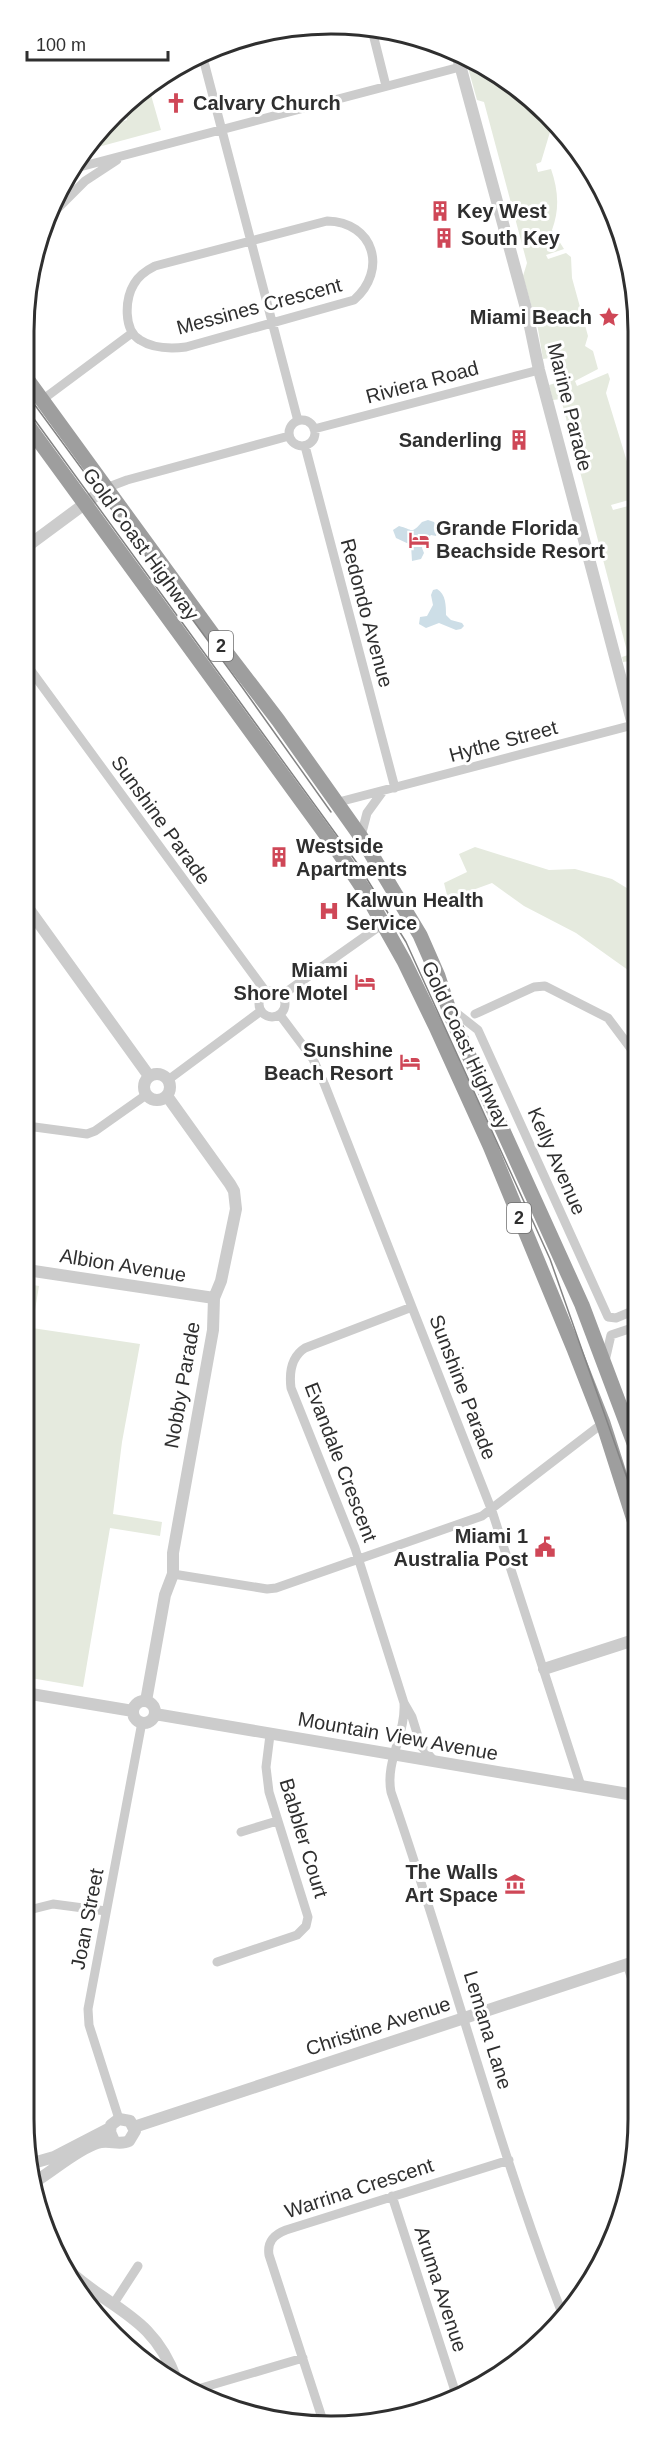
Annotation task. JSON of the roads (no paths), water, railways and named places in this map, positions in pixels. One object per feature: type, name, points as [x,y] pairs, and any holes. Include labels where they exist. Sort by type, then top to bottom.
[{"type":"highway","name":"Gold Coast Highway","points":[[34,388],[361,837],[420,935],[448,1006],[561,1257],[628,1427]]},
{"type":"highway","name":"Gold Coast Highway","points":[[34,434],[338,851],[384,923],[436,1027],[490,1146],[603,1423],[628,1501]]},
{"type":"street","points":[[374,38],[386,86]]},
{"type":"street","points":[[85,165],[386,86],[456,62]]},
{"type":"street","points":[[204,63],[298,421]]},
{"type":"street","name":"Marine Parade","points":[[459,63],[526,312],[539,370],[628,707]]},
{"type":"street","points":[[66,197],[96,173],[132,153]]},
{"type":"street","name":"Messines Crescent","points":[[338,221],[357,230],[370,246],[373,267],[368,285],[354,300],[272,323],[174,349],[138,340],[132,333],[127,313],[130,294],[138,278],[155,266],[315,223],[338,221]]},
{"type":"street","points":[[42,400],[132,333]]},
{"type":"street","name":"Riviera Road","points":[[314,429],[539,370]]},
{"type":"street","points":[[298,421],[306,421],[314,429],[314,437],[305,446],[295,445],[289,436],[290,427],[298,421]]},
{"type":"street","points":[[34,541],[106,488],[127,480],[289,436]]},
{"type":"street","name":"Redondo Avenue","points":[[305,446],[398,787]]},
{"type":"street","name":"Sunshine Parade","points":[[34,675],[266,992]]},
{"type":"street","name":"Hythe Street","points":[[335,803],[628,731]]},
{"type":"street","points":[[361,837],[367,813],[383,791]]},
{"type":"street","points":[[34,916],[149,1076]]},
{"type":"street","points":[[282,994],[384,923]]},
{"type":"street","points":[[476,1014],[534,987],[548,986],[608,1018],[628,1045]]},
{"type":"street","points":[[274,991],[282,994],[285,1007],[280,1015],[268,1017],[261,1011],[259,1003],[266,992],[274,991]]},
{"type":"street","name":"Kelly Avenue","points":[[448,1006],[478,1030],[608,1317],[616,1318],[628,1313]]},
{"type":"street","points":[[168,1080],[261,1011]]},
{"type":"street","name":"Sunshine Parade","points":[[280,1015],[314,1059],[492,1511],[581,1786]]},
{"type":"street","points":[[157,1074],[168,1080],[170,1088],[166,1096],[156,1100],[146,1095],[143,1087],[149,1076],[157,1074]]},
{"type":"street","points":[[34,1127],[87,1134],[95,1131],[146,1095]]},
{"type":"street","name":"Nobby Parade","points":[[146,1701],[165,1595],[173,1574],[173,1553],[213,1330],[214,1298],[234,1219],[234,1191],[166,1096]]},
{"type":"street","name":"Albion Avenue","points":[[34,1271],[214,1298]]},
{"type":"street","name":"Evandale Crescent","points":[[412,1307],[298,1352],[292,1365],[291,1388],[358,1559],[404,1703],[412,1717],[421,1746],[435,1762]]},
{"type":"street","points":[[604,1365],[611,1335],[628,1329]]},
{"type":"street","points":[[173,1574],[267,1589],[276,1588],[425,1537],[492,1511],[603,1423]]},
{"type":"street","points":[[544,1669],[628,1642]]},
{"type":"street","points":[[34,1694],[133,1711]]},
{"type":"street","points":[[146,1701],[154,1706],[155,1714],[149,1722],[142,1722],[134,1717],[133,1711],[138,1702],[146,1701]]},
{"type":"street","name":"Evandale Crescent","points":[[395,1756],[404,1725],[404,1703]]},
{"type":"street","name":"Mountain View Avenue","points":[[155,1714],[628,1794]]},
{"type":"street","name":"Joan Street","points":[[119,2119],[90,2025],[88,2009],[142,1722]]},
{"type":"street","name":"Babbler Court","points":[[217,1962],[297,1935],[306,1926],[307,1910],[277,1821],[266,1773],[270,1735]]},
{"type":"street","name":"Lemana Lane","points":[[395,1756],[389,1776],[391,1792],[509,2160],[560,2308]]},
{"type":"street","points":[[241,1832],[277,1821]]},
{"type":"street","points":[[34,1909],[53,1904],[106,1911]]},
{"type":"street","name":"Christine Avenue","points":[[134,2127],[628,1964]]},
{"type":"street","points":[[41,2178],[94,2144],[114,2141],[122,2144],[129,2142],[134,2135],[134,2127],[130,2121],[119,2119],[113,2122],[110,2135],[114,2141]]},
{"type":"street","points":[[38,2162],[54,2157],[110,2128]]},
{"type":"street","name":"Warrina Crescent","points":[[321,2415],[269,2255],[270,2240],[286,2230],[509,2160]]},
{"type":"street","name":"Aruma Avenue","points":[[392,2196],[454,2389]]},
{"type":"street","points":[[114,2303],[138,2266]]},
{"type":"street","points":[[84,2283],[142,2325],[159,2345],[170,2368]]},
{"type":"street","points":[[205,2387],[303,2358]]},
{"type":"tram line","points":[[34,404],[331,812]]},
{"type":"tram line","points":[[34,419],[357,863],[406,942],[550,1259],[628,1481]]},
{"type":"place","name":"Calvary Church","points":[[176,103]]},
{"type":"place","name":"Key West","points":[[440,211]]},
{"type":"place","name":"South Key","points":[[444,238]]},
{"type":"place","name":"Miami Beach","points":[[609,317]]},
{"type":"place","name":"Sanderling","points":[[519,440]]},
{"type":"place","name":"Grande Florida Beachside Resort","points":[[419,540]]},
{"type":"place","name":"Westside Apartments","points":[[279,857]]},
{"type":"place","name":"Kalwun Health Service","points":[[329,911]]},
{"type":"place","name":"Miami Shore Motel","points":[[365,982]]},
{"type":"place","name":"Sunshine Beach Resort","points":[[410,1062]]},
{"type":"place","name":"Miami 1 Australia Post","points":[[545,1547]]},
{"type":"place","name":"The Walls Art Space","points":[[515,1884]]}]
